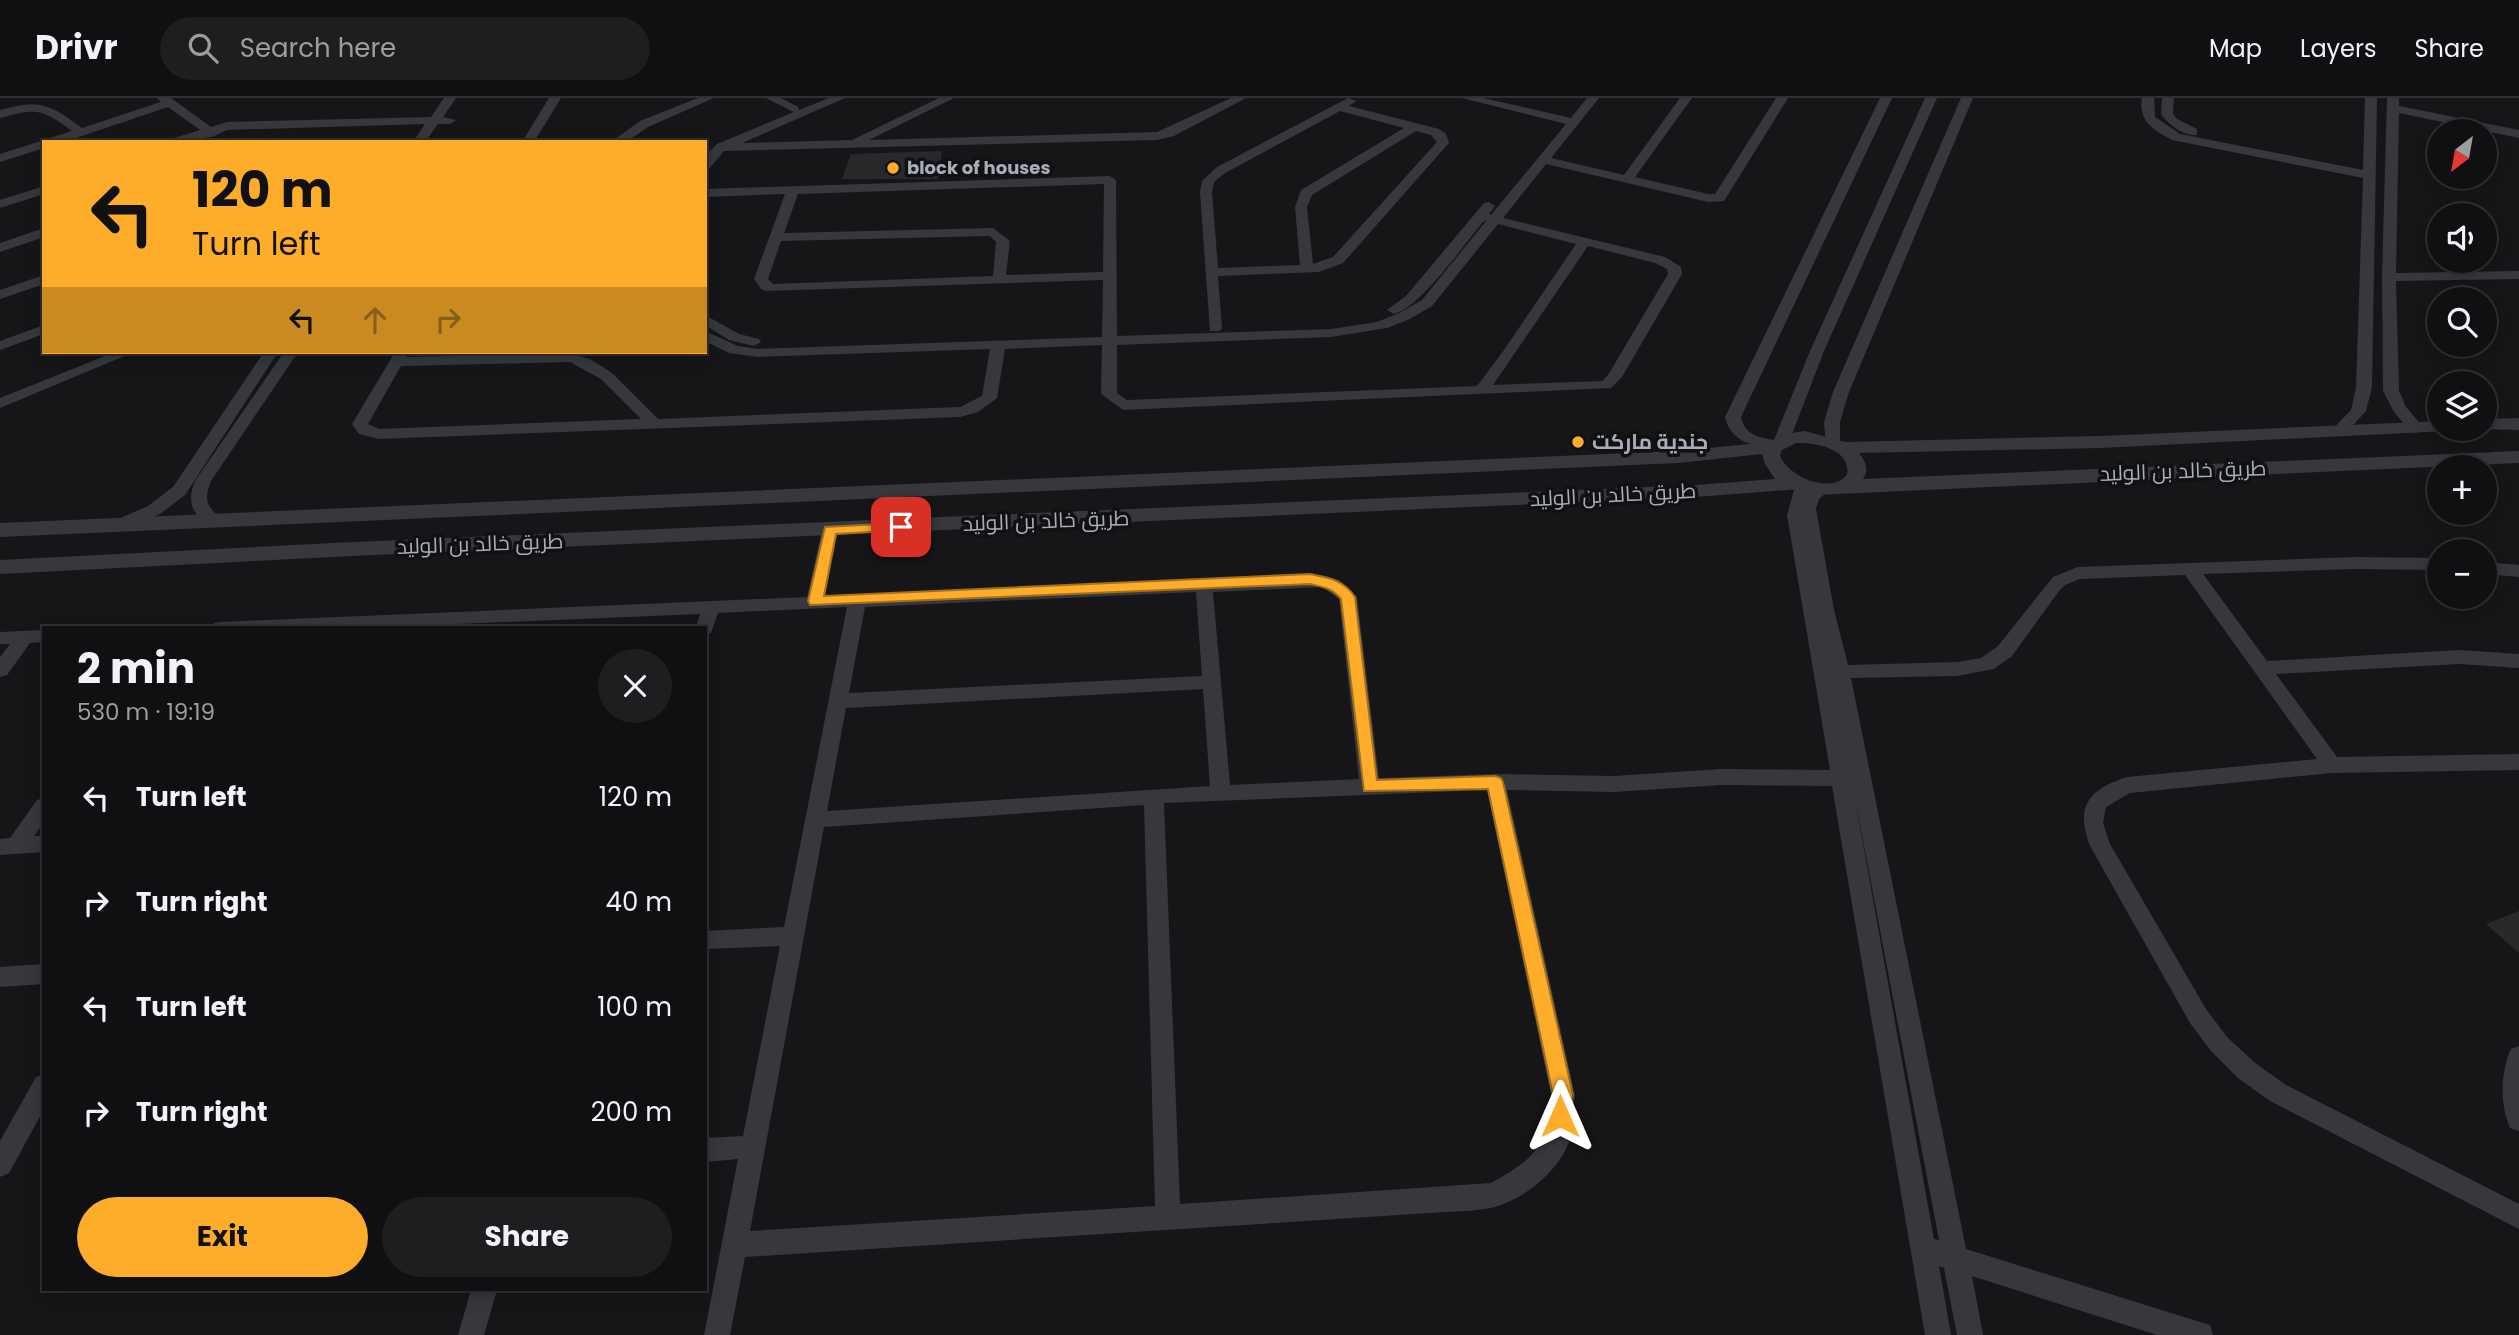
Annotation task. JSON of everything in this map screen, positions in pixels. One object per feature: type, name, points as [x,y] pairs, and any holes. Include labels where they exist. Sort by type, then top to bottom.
[{"type":"street","points":[[436,140],[450,98]]},
{"type":"street","points":[[421,140],[465,98]]},
{"type":"street","points":[[529,140],[555,98]]},
{"type":"street","points":[[620,140],[644,124],[708,98]]},
{"type":"street","points":[[772,98],[794,109]]},
{"type":"street","points":[[707,148],[720,139],[821,98]]},
{"type":"street","points":[[707,163],[721,147],[839,98]]},
{"type":"street","points":[[851,144],[948,98]]},
{"type":"street","points":[[721,147],[1157,135],[1170,133],[1240,98]]},
{"type":"street","points":[[1215,328],[1206,192],[1208,181],[1221,170],[1355,98]]},
{"type":"street","points":[[1468,98],[1570,117]]},
{"type":"street","points":[[1498,98],[1570,117]]},
{"type":"street","points":[[1107,336],[1215,328],[1352,323],[1389,312],[1411,299],[1543,160],[1579,98]]},
{"type":"street","points":[[707,320],[734,337],[754,342],[1341,332],[1387,325],[1410,315],[1427,303],[1487,218],[1570,117],[1593,98]]},
{"type":"street","points":[[1627,180],[1686,98]]},
{"type":"street","points":[[1543,160],[1712,199],[1721,197],[1782,98]]},
{"type":"street","points":[[1777,445],[1742,436],[1735,428],[1734,416],[1886,98]]},
{"type":"street","points":[[1931,98],[1771,455],[1778,471],[1808,486],[1811,497],[1808,509],[1825,610],[1840,672],[1851,778],[1938,1335]]},
{"type":"street","points":[[1847,486],[1859,473],[1858,464],[1838,445],[1832,422],[1841,393],[1967,98]]},
{"type":"street","points":[[2148,98],[2146,112],[2150,121],[2176,136],[2369,171]]},
{"type":"street","points":[[2168,98],[2167,114],[2173,122],[2201,135],[2369,171]]},
{"type":"street","points":[[2338,432],[2358,411],[2364,387],[2371,98]]},
{"type":"street","points":[[57,140],[167,101],[209,132]]},
{"type":"street","points":[[2416,428],[2399,409],[2391,391],[2389,277],[2393,104],[2519,134]]},
{"type":"street","points":[[0,114],[30,106],[43,106],[80,132]]},
{"type":"street","points":[[1211,272],[1319,268],[1338,260],[1443,143],[1442,137],[1435,132],[1338,107]]},
{"type":"street","points":[[175,140],[237,126],[440,123]]},
{"type":"street","points":[[190,140],[209,132],[334,132],[440,123]]},
{"type":"street","points":[[1307,269],[1301,207],[1306,193],[1414,127]]},
{"type":"street","points":[[0,158],[42,145]]},
{"type":"street","points":[[707,192],[1110,180],[1107,336],[1109,394],[1116,402],[1130,406],[1606,384],[1614,377],[1675,270],[1666,261],[1487,218]]},
{"type":"street","points":[[0,198],[42,184]]},
{"type":"street","points":[[793,190],[761,279],[771,288],[1108,276]]},
{"type":"street","points":[[0,205],[42,191]]},
{"type":"street","points":[[776,237],[993,232],[1003,241],[999,280]]},
{"type":"street","points":[[0,248],[42,233]]},
{"type":"street","points":[[1481,391],[1584,242]]},
{"type":"street","points":[[2389,277],[2519,275]]},
{"type":"street","points":[[0,295],[42,280]]},
{"type":"street","points":[[0,346],[42,330]]},
{"type":"street","points":[[707,336],[724,347],[758,353],[998,344],[1034,338]]},
{"type":"street","points":[[653,423],[604,374],[582,360],[399,357],[362,419],[362,428],[379,434],[960,412],[972,409],[989,398],[998,344]]},
{"type":"street","points":[[2364,349],[2391,355]]},
{"type":"street","points":[[0,403],[122,354]]},
{"type":"street","points":[[120,525],[154,510],[179,491],[270,354]]},
{"type":"street","points":[[214,521],[201,511],[198,505],[199,490],[290,354]]},
{"type":"street","points":[[2497,425],[2519,424]]},
{"type":"street","name":"طريق خالد بن الوليد","points":[[0,530],[1678,457],[1777,445],[1805,437],[1838,445],[1935,447],[2427,428]]},
{"type":"street","points":[[1935,447],[1933,452],[1936,464],[1955,481]]},
{"type":"street","points":[[1678,457],[1695,473],[1696,491]]},
{"type":"street","name":"طريق خالد بن الوليد","points":[[0,567],[2519,457]]},
{"type":"street","points":[[1808,486],[1795,515],[1970,1335]]},
{"type":"street","points":[[591,540],[604,504]]},
{"type":"street","points":[[815,601],[830,530]]},
{"type":"street","points":[[1840,672],[1957,669],[1987,664],[2005,650],[2053,587],[2067,576],[2078,573],[2355,563],[2427,565]]},
{"type":"street","points":[[2190,569],[2332,765]]},
{"type":"street","points":[[2497,569],[2519,571]]},
{"type":"street","points":[[301,626],[573,620],[711,606],[1310,579],[1333,584],[1348,597],[1370,786]]},
{"type":"street","points":[[1204,584],[1221,793]]},
{"type":"street","points":[[717,1335],[856,600]]},
{"type":"street","points":[[706,626],[711,606]]},
{"type":"street","points":[[0,638],[34,637]]},
{"type":"street","points":[[0,670],[34,637]]},
{"type":"street","points":[[2262,668],[2459,657],[2519,661]]},
{"type":"street","points":[[837,701],[1212,682]]},
{"type":"street","points":[[2519,762],[2332,765],[2127,785],[2101,795],[2093,810],[2092,827],[2100,846],[2198,1016],[2219,1044],[2246,1070],[2278,1093],[2519,1217]]},
{"type":"street","points":[[814,820],[1154,796],[1370,786],[1495,782],[1615,784],[1720,776],[1851,778]]},
{"type":"street","points":[[734,1245],[1494,1195],[1533,1173],[1558,1138],[1563,1095],[1495,782]]},
{"type":"street","points":[[1154,796],[1168,1217]]},
{"type":"street","points":[[8,846],[42,808]]},
{"type":"street","points":[[8,846],[42,844]]},
{"type":"street","points":[[707,940],[792,936]]},
{"type":"street","points":[[0,977],[42,974]]},
{"type":"street","points":[[2519,1056],[2514,1078],[2519,1120]]},
{"type":"street","points":[[0,1165],[7,1138],[42,1088]]},
{"type":"street","points":[[707,1150],[751,1147]]},
{"type":"street","points":[[1923,1248],[2200,1335]]},
{"type":"street","points":[[471,1335],[484,1291]]},
{"type":"building","name":"block of houses","points":[[942,151],[938,179],[842,179],[851,154]]},
{"type":"building","points":[[2519,911],[2519,953],[2486,924]]},
{"type":"place","name":"block of houses","points":[[893,168]]},
{"type":"place","name":"جندية ماركت","points":[[1578,442]]},
{"type":"route","points":[[901,527],[830,530],[815,601],[1310,579],[1333,584],[1342,590],[1348,597],[1370,786],[1495,782],[1563,1095],[1560,1116]]}]
